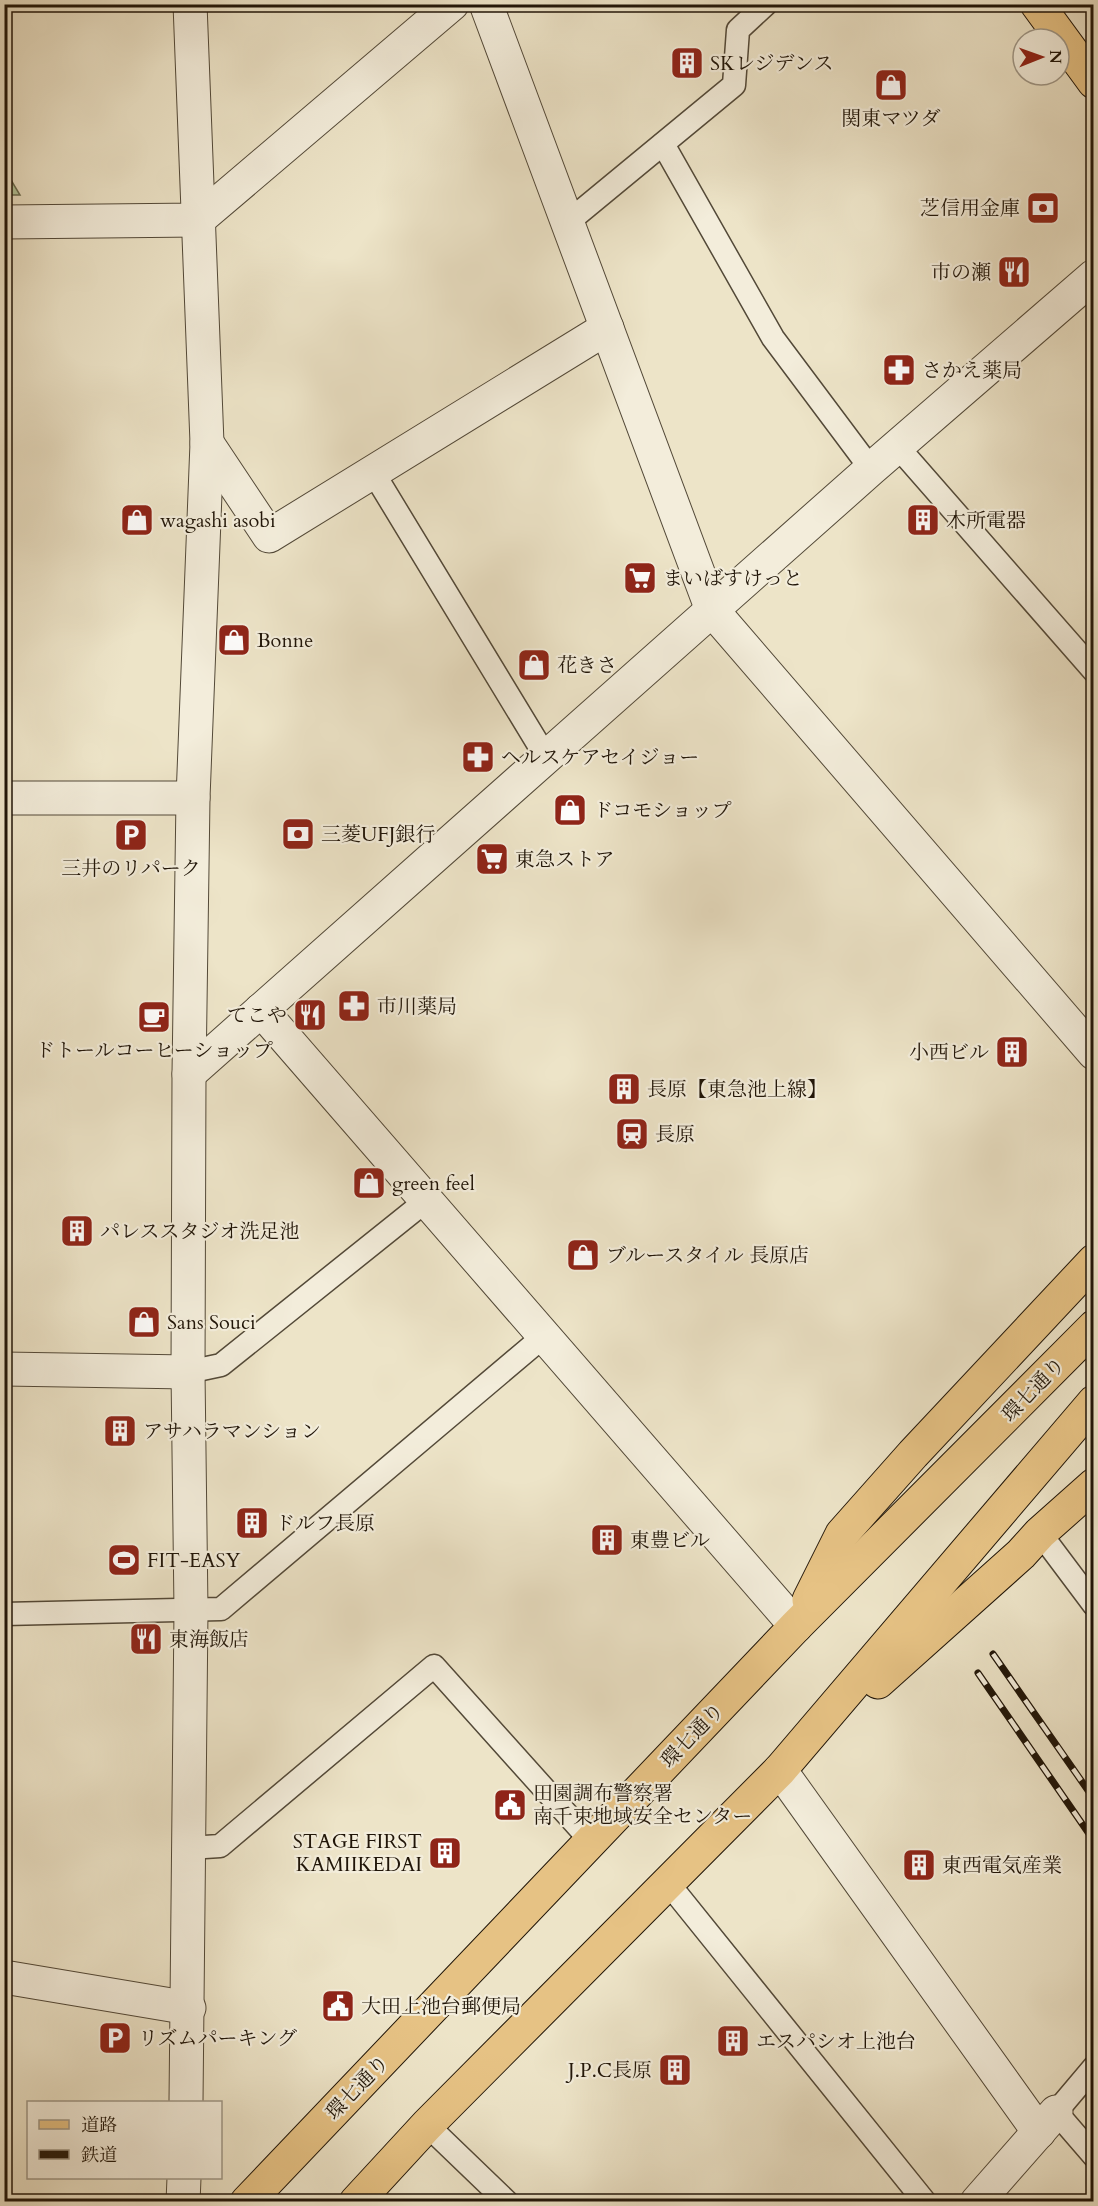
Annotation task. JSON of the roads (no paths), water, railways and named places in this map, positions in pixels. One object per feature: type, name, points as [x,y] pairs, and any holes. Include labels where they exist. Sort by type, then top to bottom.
[{"type":"main road","points":[[1037,4],[1094,82]]},
{"type":"main road","points":[[796,1626],[842,1534],[913,1454],[1094,1261]]},
{"type":"main road","name":"環七通り","points":[[248,2202],[796,1626],[1094,1327]]},
{"type":"main road","points":[[780,1770],[1094,1402]]},
{"type":"main road","points":[[356,2202],[427,2125],[780,1770],[1012,1562],[1040,1533],[1094,1485]]},
{"type":"street","points":[[186,2101],[189,2008],[191,1611],[188,1372],[189,1074],[193,798],[207,443],[190,4]]},
{"type":"street","points":[[4,222],[198,220],[452,4]]},
{"type":"street","points":[[486,4],[712,610],[1094,1053]]},
{"type":"street","points":[[189,1074],[897,446],[1094,276]]},
{"type":"street","points":[[207,443],[269,536],[607,328]]},
{"type":"street","points":[[4,798],[193,798]]},
{"type":"street","points":[[261,1010],[796,1626]]},
{"type":"street","points":[[4,1369],[188,1372]]},
{"type":"street","points":[[780,1770],[1047,2122],[977,2202]]},
{"type":"street","points":[[4,1977],[189,2008]]},
{"type":"street","points":[[183,2202],[184,2179]]},
{"type":"lane","points":[[568,222],[734,85],[738,30],[766,4]]},
{"type":"lane","points":[[663,144],[774,338],[871,469]]},
{"type":"lane","points":[[897,446],[1094,671]]},
{"type":"lane","points":[[373,472],[546,758]]},
{"type":"lane","points":[[188,1372],[221,1365],[427,1200]]},
{"type":"lane","points":[[4,1614],[221,1609],[544,1336]]},
{"type":"lane","points":[[1040,1533],[1094,1605]]},
{"type":"lane","points":[[189,1848],[220,1846],[434,1666],[591,1840]]},
{"type":"lane","points":[[668,1883],[925,2202]]},
{"type":"lane","points":[[1094,2067],[1047,2122],[1094,2157]]},
{"type":"lane","points":[[427,2125],[507,2202]]},
{"type":"railway","points":[[993,1654],[1094,1799]]},
{"type":"railway","points":[[978,1673],[1094,1841]]},
{"type":"place","name":"SKレジデンス","points":[[687,63]]},
{"type":"place","name":"関東マツダ","points":[[891,85]]},
{"type":"place","name":"芝信用金庫","points":[[1043,208]]},
{"type":"place","name":"市の瀬","points":[[1014,272]]},
{"type":"place","name":"さかえ薬局","points":[[899,370]]},
{"type":"place","name":"wagashi asobi","points":[[137,520]]},
{"type":"place","name":"木所電器","points":[[923,520]]},
{"type":"place","name":"まいばすけっと","points":[[640,578]]},
{"type":"place","name":"Bonne","points":[[234,640]]},
{"type":"place","name":"花きさ","points":[[534,665]]},
{"type":"place","name":"ヘルスケアセイジョー","points":[[478,757]]},
{"type":"place","name":"ドコモショップ","points":[[570,810]]},
{"type":"place","name":"三菱UFJ銀行","points":[[298,834]]},
{"type":"place","name":"三井のリパーク","points":[[131,835]]},
{"type":"place","name":"東急ストア","points":[[492,859]]},
{"type":"place","name":"市川薬局","points":[[354,1006]]},
{"type":"place","name":"てこや","points":[[310,1015]]},
{"type":"place","name":"ドトールコーヒーショップ","points":[[154,1017]]},
{"type":"place","name":"小西ビル","points":[[1012,1052]]},
{"type":"place","name":"長原【東急池上線】","points":[[624,1089]]},
{"type":"place","name":"長原","points":[[632,1134]]},
{"type":"place","name":"green feel","points":[[369,1183]]},
{"type":"place","name":"パレススタジオ洗足池","points":[[77,1231]]},
{"type":"place","name":"ブルースタイル 長原店","points":[[583,1255]]},
{"type":"place","name":"Sans Souci","points":[[144,1322]]},
{"type":"place","name":"アサハラマンション","points":[[120,1431]]},
{"type":"place","name":"ドルフ長原","points":[[252,1523]]},
{"type":"place","name":"東豊ビル","points":[[607,1540]]},
{"type":"place","name":"FIT-EASY","points":[[124,1560]]},
{"type":"place","name":"東海飯店","points":[[146,1639]]},
{"type":"place","name":"田園調布警察署 南千束地域安全センター","points":[[510,1805]]},
{"type":"place","name":"STAGE FIRST KAMIIKEDAI","points":[[445,1853]]},
{"type":"place","name":"東西電気産業","points":[[919,1865]]},
{"type":"place","name":"大田上池台郵便局","points":[[338,2006]]},
{"type":"place","name":"リズムパーキング","points":[[115,2038]]},
{"type":"place","name":"エスパシオ上池台","points":[[733,2041]]},
{"type":"place","name":"J.P.C長原","points":[[675,2070]]}]
